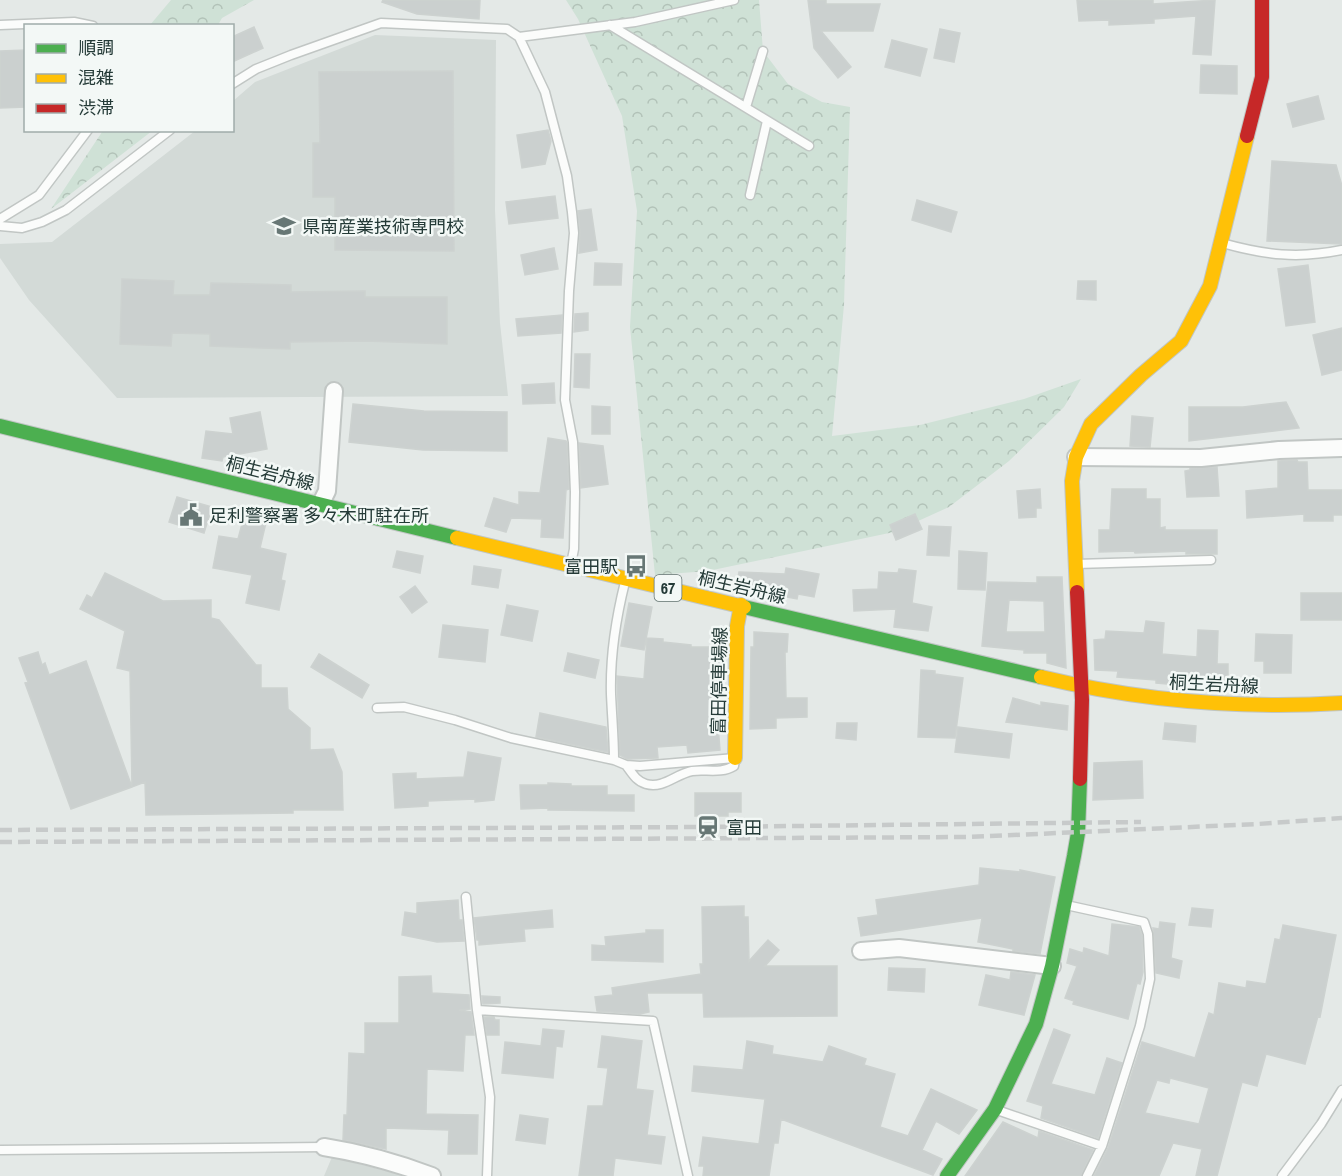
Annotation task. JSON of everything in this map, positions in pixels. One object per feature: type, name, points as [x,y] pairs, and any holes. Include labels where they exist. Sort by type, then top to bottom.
[{"type":"main road","points":[[947,1176],[995,1109],[1036,1024],[1052,966],[1078,833],[1082,687],[1072,481],[1076,456],[1091,424],[1141,375],[1181,341],[1210,286],[1262,77],[1262,0]]},
{"type":"main road","name":"桐生岩舟線","points":[[0,426],[571,566],[1082,687],[1150,698],[1208,703],[1342,702]]},
{"type":"main road","name":"富田停車場線","points":[[735,758],[737,626],[741,605]]},
{"type":"street","points":[[321,503],[327,491],[334,391]]},
{"type":"street","points":[[1076,456],[1201,458],[1279,450],[1342,448]]},
{"type":"street","points":[[861,951],[899,948],[1052,966]]},
{"type":"street","points":[[324,1147],[380,1158],[432,1176]]},
{"type":"lane","points":[[519,37],[635,22],[734,0]]},
{"type":"lane","points":[[25,24],[74,22],[84,24]]},
{"type":"lane","points":[[234,83],[256,69],[381,23],[507,29],[519,37],[545,92],[567,176],[572,212],[574,233],[569,291],[565,400],[573,442],[574,549],[571,566]]},
{"type":"lane","points":[[0,25],[24,24]]},
{"type":"lane","points":[[610,25],[809,146]]},
{"type":"lane","points":[[746,108],[763,51]]},
{"type":"lane","points":[[750,195],[767,121]]},
{"type":"lane","points":[[0,219],[39,195],[86,132]]},
{"type":"lane","points":[[0,226],[22,228],[42,222],[66,210],[167,132]]},
{"type":"lane","points":[[1221,243],[1289,256],[1342,250]]},
{"type":"lane","points":[[1076,564],[1211,560]]},
{"type":"lane","points":[[614,760],[611,694],[614,644],[626,579]]},
{"type":"lane","points":[[377,708],[404,707],[511,738],[614,760],[626,765],[640,766],[735,758],[734,766],[728,770],[692,771],[663,784],[653,785],[637,780],[626,765]]},
{"type":"lane","points":[[466,897],[477,1010],[490,1097],[487,1176]]},
{"type":"lane","points":[[1064,905],[1144,922],[1148,934],[1150,979],[1140,1026],[1102,1146],[1087,1176]]},
{"type":"lane","points":[[477,1010],[653,1021],[688,1176]]},
{"type":"lane","points":[[1282,1176],[1322,1124],[1342,1090]]},
{"type":"lane","points":[[995,1109],[1102,1146]]},
{"type":"lane","points":[[0,1150],[324,1147]]},
{"type":"shaded area","name":"県南産業技術専門校","points":[[375,35],[496,40],[495,210],[500,323],[508,396],[117,398],[29,300],[0,258],[0,244],[52,242],[194,132],[234,132],[234,100],[255,82]]},
{"type":"shaded area","points":[[332,1157],[402,1175],[405,1176],[324,1176]]},
{"type":"green space","points":[[171,0],[254,0],[222,18],[219,24],[151,24]]},
{"type":"green space","points":[[566,0],[759,0],[763,51],[788,84],[822,102],[850,107],[844,305],[832,436],[920,425],[1024,399],[1081,379],[1064,407],[1009,461],[949,507],[894,532],[708,571],[655,575],[630,327],[637,211],[622,116],[578,19]]},
{"type":"green space","points":[[102,132],[151,132],[51,209]]},
{"type":"building","points":[[383,0],[480,0],[479,19],[417,14],[382,2]]},
{"type":"building","points":[[808,0],[826,0],[826,4],[880,4],[873,31],[821,31],[851,67],[838,78],[814,48]]},
{"type":"building","points":[[1077,0],[1153,0],[1153,4],[1215,0],[1211,55],[1193,54],[1196,16],[1154,19],[1154,23],[1109,25],[1109,20],[1079,21]]},
{"type":"building","points":[[254,27],[263,48],[234,61],[234,36]]},
{"type":"building","points":[[940,29],[960,33],[954,62],[934,58]]},
{"type":"building","points":[[892,40],[927,49],[920,76],[885,67]]},
{"type":"building","points":[[24,50],[24,107],[0,108],[0,51]]},
{"type":"building","points":[[1201,65],[1237,66],[1237,94],[1200,93]]},
{"type":"building","points":[[453,71],[454,251],[335,250],[335,197],[313,197],[313,143],[320,143],[319,72]]},
{"type":"building","points":[[1318,96],[1324,119],[1293,127],[1287,104]]},
{"type":"building","points":[[548,130],[551,141],[545,164],[522,168],[517,135]]},
{"type":"building","points":[[1272,161],[1336,165],[1342,186],[1342,244],[1267,241]]},
{"type":"building","points":[[555,196],[558,218],[509,224],[506,202]]},
{"type":"building","points":[[917,200],[957,212],[951,232],[912,220]]},
{"type":"building","points":[[591,209],[597,250],[579,253],[578,211]]},
{"type":"building","points":[[554,248],[558,269],[525,275],[521,255]]},
{"type":"building","points":[[595,263],[622,264],[621,285],[594,285]]},
{"type":"building","points":[[1308,265],[1315,322],[1286,326],[1278,269]]},
{"type":"building","points":[[122,279],[174,281],[173,295],[210,295],[211,283],[291,285],[291,292],[365,291],[365,297],[447,297],[447,344],[366,341],[290,342],[290,349],[210,346],[210,334],[172,333],[171,346],[120,344]]},
{"type":"building","points":[[1078,281],[1096,281],[1096,300],[1077,299]]},
{"type":"building","points":[[588,313],[588,330],[574,332],[575,314]]},
{"type":"building","points":[[562,315],[561,333],[518,336],[516,319]]},
{"type":"building","points":[[1342,328],[1342,370],[1322,375],[1313,335]]},
{"type":"building","points":[[575,354],[590,354],[589,388],[574,387]]},
{"type":"building","points":[[554,383],[555,403],[523,404],[522,385]]},
{"type":"building","points":[[1286,402],[1299,428],[1189,441],[1189,407],[1243,407]]},
{"type":"building","points":[[353,404],[424,411],[507,412],[507,451],[423,450],[349,442]]},
{"type":"building","points":[[592,406],[610,407],[610,434],[592,434]]},
{"type":"building","points":[[260,412],[267,449],[223,457],[222,461],[202,458],[206,431],[233,434],[230,418]]},
{"type":"building","points":[[1132,416],[1153,418],[1150,447],[1130,446]]},
{"type":"building","points":[[548,438],[567,443],[569,489],[566,490],[563,538],[541,537],[542,519],[511,518],[506,532],[485,526],[494,498],[519,505],[519,492],[540,493]]},
{"type":"building","points":[[579,443],[603,446],[608,484],[581,488]]},
{"type":"building","points":[[1278,461],[1307,462],[1308,490],[1342,490],[1342,515],[1333,515],[1333,521],[1304,521],[1304,514],[1247,518],[1246,491],[1278,488]]},
{"type":"building","points":[[1217,467],[1219,496],[1187,497],[1185,471],[1190,468]]},
{"type":"building","points":[[1040,489],[1041,508],[1036,508],[1036,517],[1019,518],[1017,491]]},
{"type":"building","points":[[1112,489],[1146,489],[1146,499],[1160,499],[1160,528],[1165,527],[1165,530],[1217,530],[1217,554],[1186,554],[1186,551],[1099,552],[1099,530],[1110,530]]},
{"type":"building","name":"足利警察署 多々木町駐在所","points":[[177,497],[212,507],[204,533],[169,522]]},
{"type":"building","points":[[246,509],[268,514],[260,548],[286,554],[281,580],[285,581],[279,610],[246,603],[252,575],[213,568],[219,536],[238,539]]},
{"type":"building","points":[[915,514],[922,529],[896,540],[890,525]]},
{"type":"building","points":[[929,526],[951,527],[949,556],[927,555]]},
{"type":"building","points":[[397,551],[423,556],[420,573],[393,567]]},
{"type":"building","points":[[959,551],[987,553],[985,590],[958,589]]},
{"type":"building","points":[[474,566],[501,570],[498,588],[472,584]]},
{"type":"building","points":[[786,568],[819,574],[814,597],[798,594],[797,599],[781,596],[782,589],[736,588],[739,572],[785,574]]},
{"type":"building","points":[[899,569],[916,571],[912,603],[932,607],[928,631],[894,627],[896,609],[854,611],[853,590],[878,589],[879,572],[898,573]]},
{"type":"building","points":[[105,573],[163,601],[211,600],[211,618],[219,620],[256,665],[261,665],[261,688],[287,688],[288,709],[310,728],[310,750],[333,749],[342,772],[343,810],[146,815],[145,782],[132,787],[130,671],[117,668],[125,631],[80,609],[87,595],[92,598]]},
{"type":"building","points":[[1037,577],[1062,577],[1066,668],[1047,663],[1047,653],[1024,653],[1024,650],[982,646],[988,582],[1037,583]],"holes":[[[1009,600],[1044,601],[1045,632],[1006,632]]]},
{"type":"building","points":[[415,586],[427,602],[412,613],[400,597]]},
{"type":"building","points":[[1301,593],[1342,593],[1342,620],[1301,620]]},
{"type":"building","points":[[629,603],[652,607],[644,650],[621,646]]},
{"type":"building","points":[[507,605],[538,611],[532,641],[501,635]]},
{"type":"building","points":[[1146,621],[1164,623],[1162,654],[1197,657],[1198,630],[1218,631],[1217,664],[1228,664],[1228,689],[1156,683],[1156,680],[1117,677],[1118,671],[1095,670],[1094,640],[1105,639],[1106,631],[1144,633]]},
{"type":"building","points":[[443,625],[488,630],[485,662],[439,657]]},
{"type":"building","points":[[754,632],[788,634],[787,652],[785,652],[786,698],[807,698],[807,717],[776,718],[776,728],[750,729],[751,647],[754,647]]},
{"type":"building","points":[[1256,634],[1292,635],[1291,673],[1264,673],[1264,661],[1255,661]]},
{"type":"building","points":[[647,638],[663,639],[663,642],[691,645],[691,647],[722,647],[721,713],[717,713],[720,750],[688,753],[687,745],[657,747],[658,758],[627,759],[620,755],[617,676],[644,679]]},
{"type":"building","points":[[38,652],[42,665],[45,663],[49,675],[86,661],[132,787],[71,809],[25,683],[28,682],[19,658]]},
{"type":"building","points":[[568,653],[599,660],[595,678],[564,671]]},
{"type":"building","points":[[319,654],[369,685],[362,698],[311,667]]},
{"type":"building","points":[[921,670],[963,678],[955,738],[918,737]]},
{"type":"building","points":[[1013,698],[1041,706],[1041,702],[1068,706],[1067,730],[1006,722]]},
{"type":"building","points":[[540,713],[606,727],[608,752],[536,737]]},
{"type":"building","points":[[837,723],[857,723],[856,740],[836,738]]},
{"type":"building","points":[[1165,723],[1196,726],[1195,742],[1163,739]]},
{"type":"building","points":[[958,727],[1012,734],[1009,758],[955,752]]},
{"type":"building","points":[[468,752],[501,758],[494,800],[428,801],[428,806],[395,808],[393,774],[416,773],[416,779],[464,777]]},
{"type":"building","points":[[1142,761],[1143,798],[1093,800],[1094,763]]},
{"type":"building","points":[[548,783],[571,784],[571,786],[607,786],[607,795],[634,795],[634,811],[521,809],[520,785],[548,785]]},
{"type":"building","points":[[695,793],[741,793],[741,812],[728,812],[728,816],[695,816]]},
{"type":"building","points":[[980,868],[1020,872],[1020,870],[1055,877],[1040,954],[1013,951],[1013,949],[978,942],[982,918],[861,936],[858,918],[878,915],[876,900],[979,885]]},
{"type":"building","points":[[458,900],[459,920],[462,920],[464,941],[437,942],[402,935],[405,912],[417,914],[417,903]]},
{"type":"building","points":[[744,906],[744,917],[748,917],[749,961],[768,940],[779,950],[765,966],[837,966],[837,1016],[704,1017],[703,993],[647,993],[649,1012],[640,1014],[597,1011],[595,997],[613,995],[612,988],[701,974],[700,964],[703,964],[702,907]]},
{"type":"building","points":[[1192,908],[1213,910],[1211,927],[1189,925]]},
{"type":"building","points":[[552,910],[553,927],[524,929],[525,941],[479,945],[474,918]]},
{"type":"building","points":[[1160,922],[1175,924],[1171,958],[1182,961],[1179,978],[1156,973],[1153,928],[1159,929]]},
{"type":"building","points":[[1112,924],[1139,927],[1142,935],[1143,972],[1140,984],[1137,983],[1128,1019],[1073,1004],[1074,1001],[1065,998],[1077,966],[1067,963],[1070,949],[1083,953],[1084,948],[1109,956]]},
{"type":"building","points":[[1283,925],[1336,935],[1320,1017],[1318,1016],[1305,1064],[1266,1054],[1257,1086],[1242,1082],[1217,1176],[1196,1176],[1202,1149],[1173,1143],[1159,1176],[1094,1176],[1108,1148],[1142,1042],[1195,1058],[1209,1013],[1214,1015],[1219,983],[1246,988],[1247,981],[1266,984],[1275,939],[1280,940]],"holes":[[[1170,1078],[1209,1088],[1199,1124],[1145,1113],[1157,1080],[1169,1083]]]},
{"type":"building","points":[[646,930],[663,930],[663,962],[592,960],[592,945],[606,946],[605,937],[646,933]]},
{"type":"building","points":[[889,968],[925,969],[924,992],[888,990]]},
{"type":"building","points":[[1011,972],[1035,975],[1024,1015],[979,1005],[986,975],[1010,980]]},
{"type":"building","points":[[431,976],[432,993],[469,995],[470,1009],[459,1010],[471,1012],[474,1035],[465,1035],[463,1071],[427,1069],[426,1114],[478,1115],[477,1154],[448,1154],[449,1130],[386,1128],[386,1149],[343,1140],[344,1115],[347,1115],[349,1053],[365,1054],[365,1023],[399,1023],[399,977]]},
{"type":"building","points":[[482,996],[500,997],[500,1003],[483,1004]]},
{"type":"building","points":[[484,1017],[494,1017],[495,1020],[499,1020],[499,1035],[487,1035]]},
{"type":"building","points":[[543,1029],[564,1031],[562,1047],[556,1046],[553,1078],[502,1073],[505,1042],[541,1046]]},
{"type":"building","points":[[1054,1029],[1070,1035],[1051,1084],[1095,1095],[1107,1058],[1122,1063],[1098,1138],[1041,1118],[1043,1106],[1027,1101]]},
{"type":"building","points":[[602,1036],[642,1041],[636,1089],[653,1091],[647,1135],[665,1137],[661,1164],[615,1158],[613,1176],[579,1176],[588,1106],[603,1106],[608,1068],[598,1067]]},
{"type":"building","points":[[747,1041],[773,1046],[772,1054],[823,1062],[829,1046],[866,1059],[864,1065],[895,1074],[880,1127],[908,1136],[931,1089],[977,1110],[959,1134],[936,1121],[922,1150],[942,1159],[933,1175],[781,1119],[778,1143],[774,1143],[769,1176],[703,1176],[704,1166],[699,1166],[703,1137],[759,1144],[765,1099],[692,1091],[694,1066],[743,1070]]},
{"type":"building","points":[[520,1115],[548,1119],[545,1144],[516,1140]]},
{"type":"building","points":[[1003,1122],[1038,1138],[1039,1131],[1093,1150],[1081,1176],[965,1176]]},
{"type":"railway","points":[[0,842],[969,837],[1342,818]]},
{"type":"railway","points":[[0,830],[708,827],[1141,822]]},
{"type":"traffic: fast","points":[[0,426],[457,538]]},
{"type":"traffic: fast","points":[[744,607],[1041,677]]},
{"type":"traffic: fast","points":[[947,1176],[995,1109],[1036,1024],[1052,966],[1074,856],[1078,833],[1080,779]]},
{"type":"traffic: slow","points":[[1077,592],[1072,481],[1076,457],[1091,424],[1141,375],[1181,341],[1210,286],[1247,136]]},
{"type":"traffic: slow","points":[[457,538],[744,607]]},
{"type":"traffic: slow","points":[[735,758],[737,626],[741,605]]},
{"type":"traffic: slow","points":[[1041,677],[1116,692],[1191,701],[1266,705],[1342,703]]},
{"type":"traffic: jam","points":[[1247,136],[1262,77],[1262,0]]},
{"type":"traffic: jam","points":[[1077,592],[1082,700],[1080,779]]},
{"type":"place","name":"県南産業技術専門校","points":[[284,226]]},
{"type":"place","name":"足利警察署 多々木町駐在所","points":[[191,515]]},
{"type":"place","name":"富田駅","points":[[636,566]]},
{"type":"place","name":"富田","points":[[708,827]]}]
